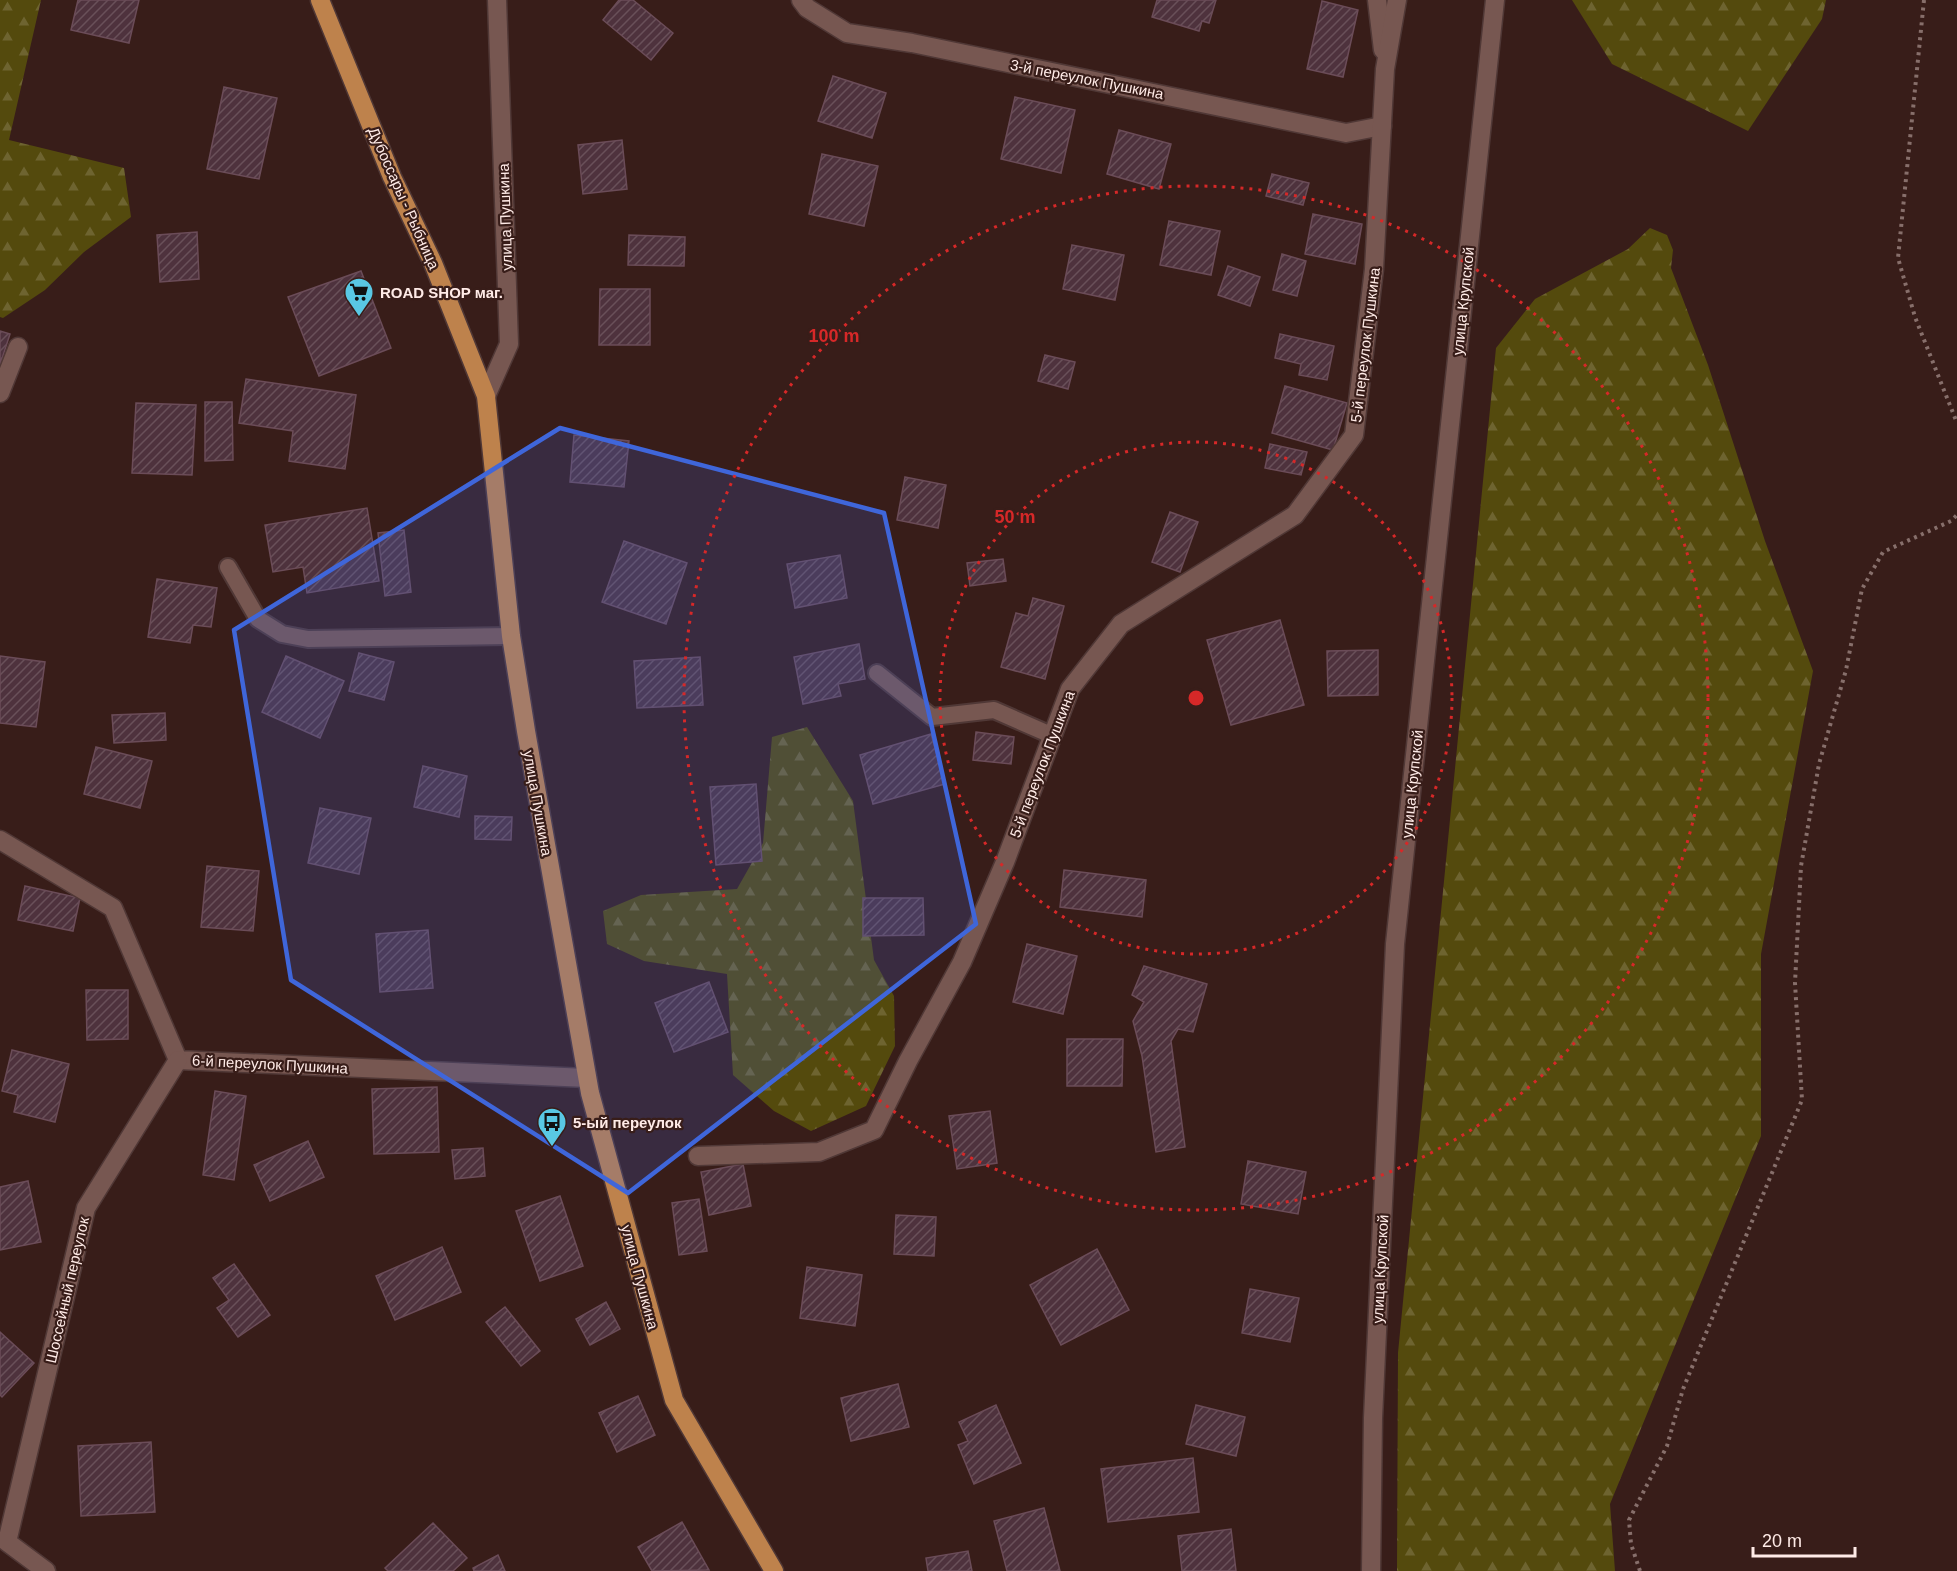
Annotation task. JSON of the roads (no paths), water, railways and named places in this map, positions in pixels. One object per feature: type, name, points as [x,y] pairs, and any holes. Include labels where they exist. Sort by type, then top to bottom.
[{"type":"highway","name":"Дубоссары - Рыбница","points":[[320,0],[392,177],[434,263],[486,396]]},
{"type":"highway","name":"улица Пушкина","points":[[486,396],[511,636],[587,1078],[674,1400],[774,1571]]},
{"type":"street","name":"улица Пушкина","points":[[486,396],[509,344],[497,0]]},
{"type":"street","name":"3-й переулок Пушкина","points":[[801,0],[807,8],[847,33],[912,43],[1346,132],[1382,126]]},
{"type":"street","points":[[1377,0],[1385,69]]},
{"type":"street","points":[[1385,69],[1397,0]]},
{"type":"street","name":"улица Крупской","points":[[1371,1571],[1373,1418],[1395,944],[1495,0]]},
{"type":"street","name":"5-й переулок Пушкина","points":[[698,1156],[819,1152],[874,1130],[908,1061],[962,962],[1005,862],[1070,689],[1121,624],[1295,514],[1354,435],[1374,269],[1385,69]]},
{"type":"street","points":[[0,393],[18,347]]},
{"type":"street","name":"6-й переулок Пушкина","points":[[0,840],[113,908],[178,1060],[587,1078]]},
{"type":"street","name":"Шоссейный переулок","points":[[4,1538],[86,1208],[178,1060]]},
{"type":"street","points":[[4,1538],[46,1571]]},
{"type":"lane","points":[[228,567],[258,619],[282,634],[308,639],[511,636]]},
{"type":"lane","points":[[877,673],[932,717],[994,710],[1051,735]]},
{"type":"place","name":"ROAD SHOP маг.","points":[[359,318]]},
{"type":"place","name":"5-ый переулок","points":[[552,1148]]}]
